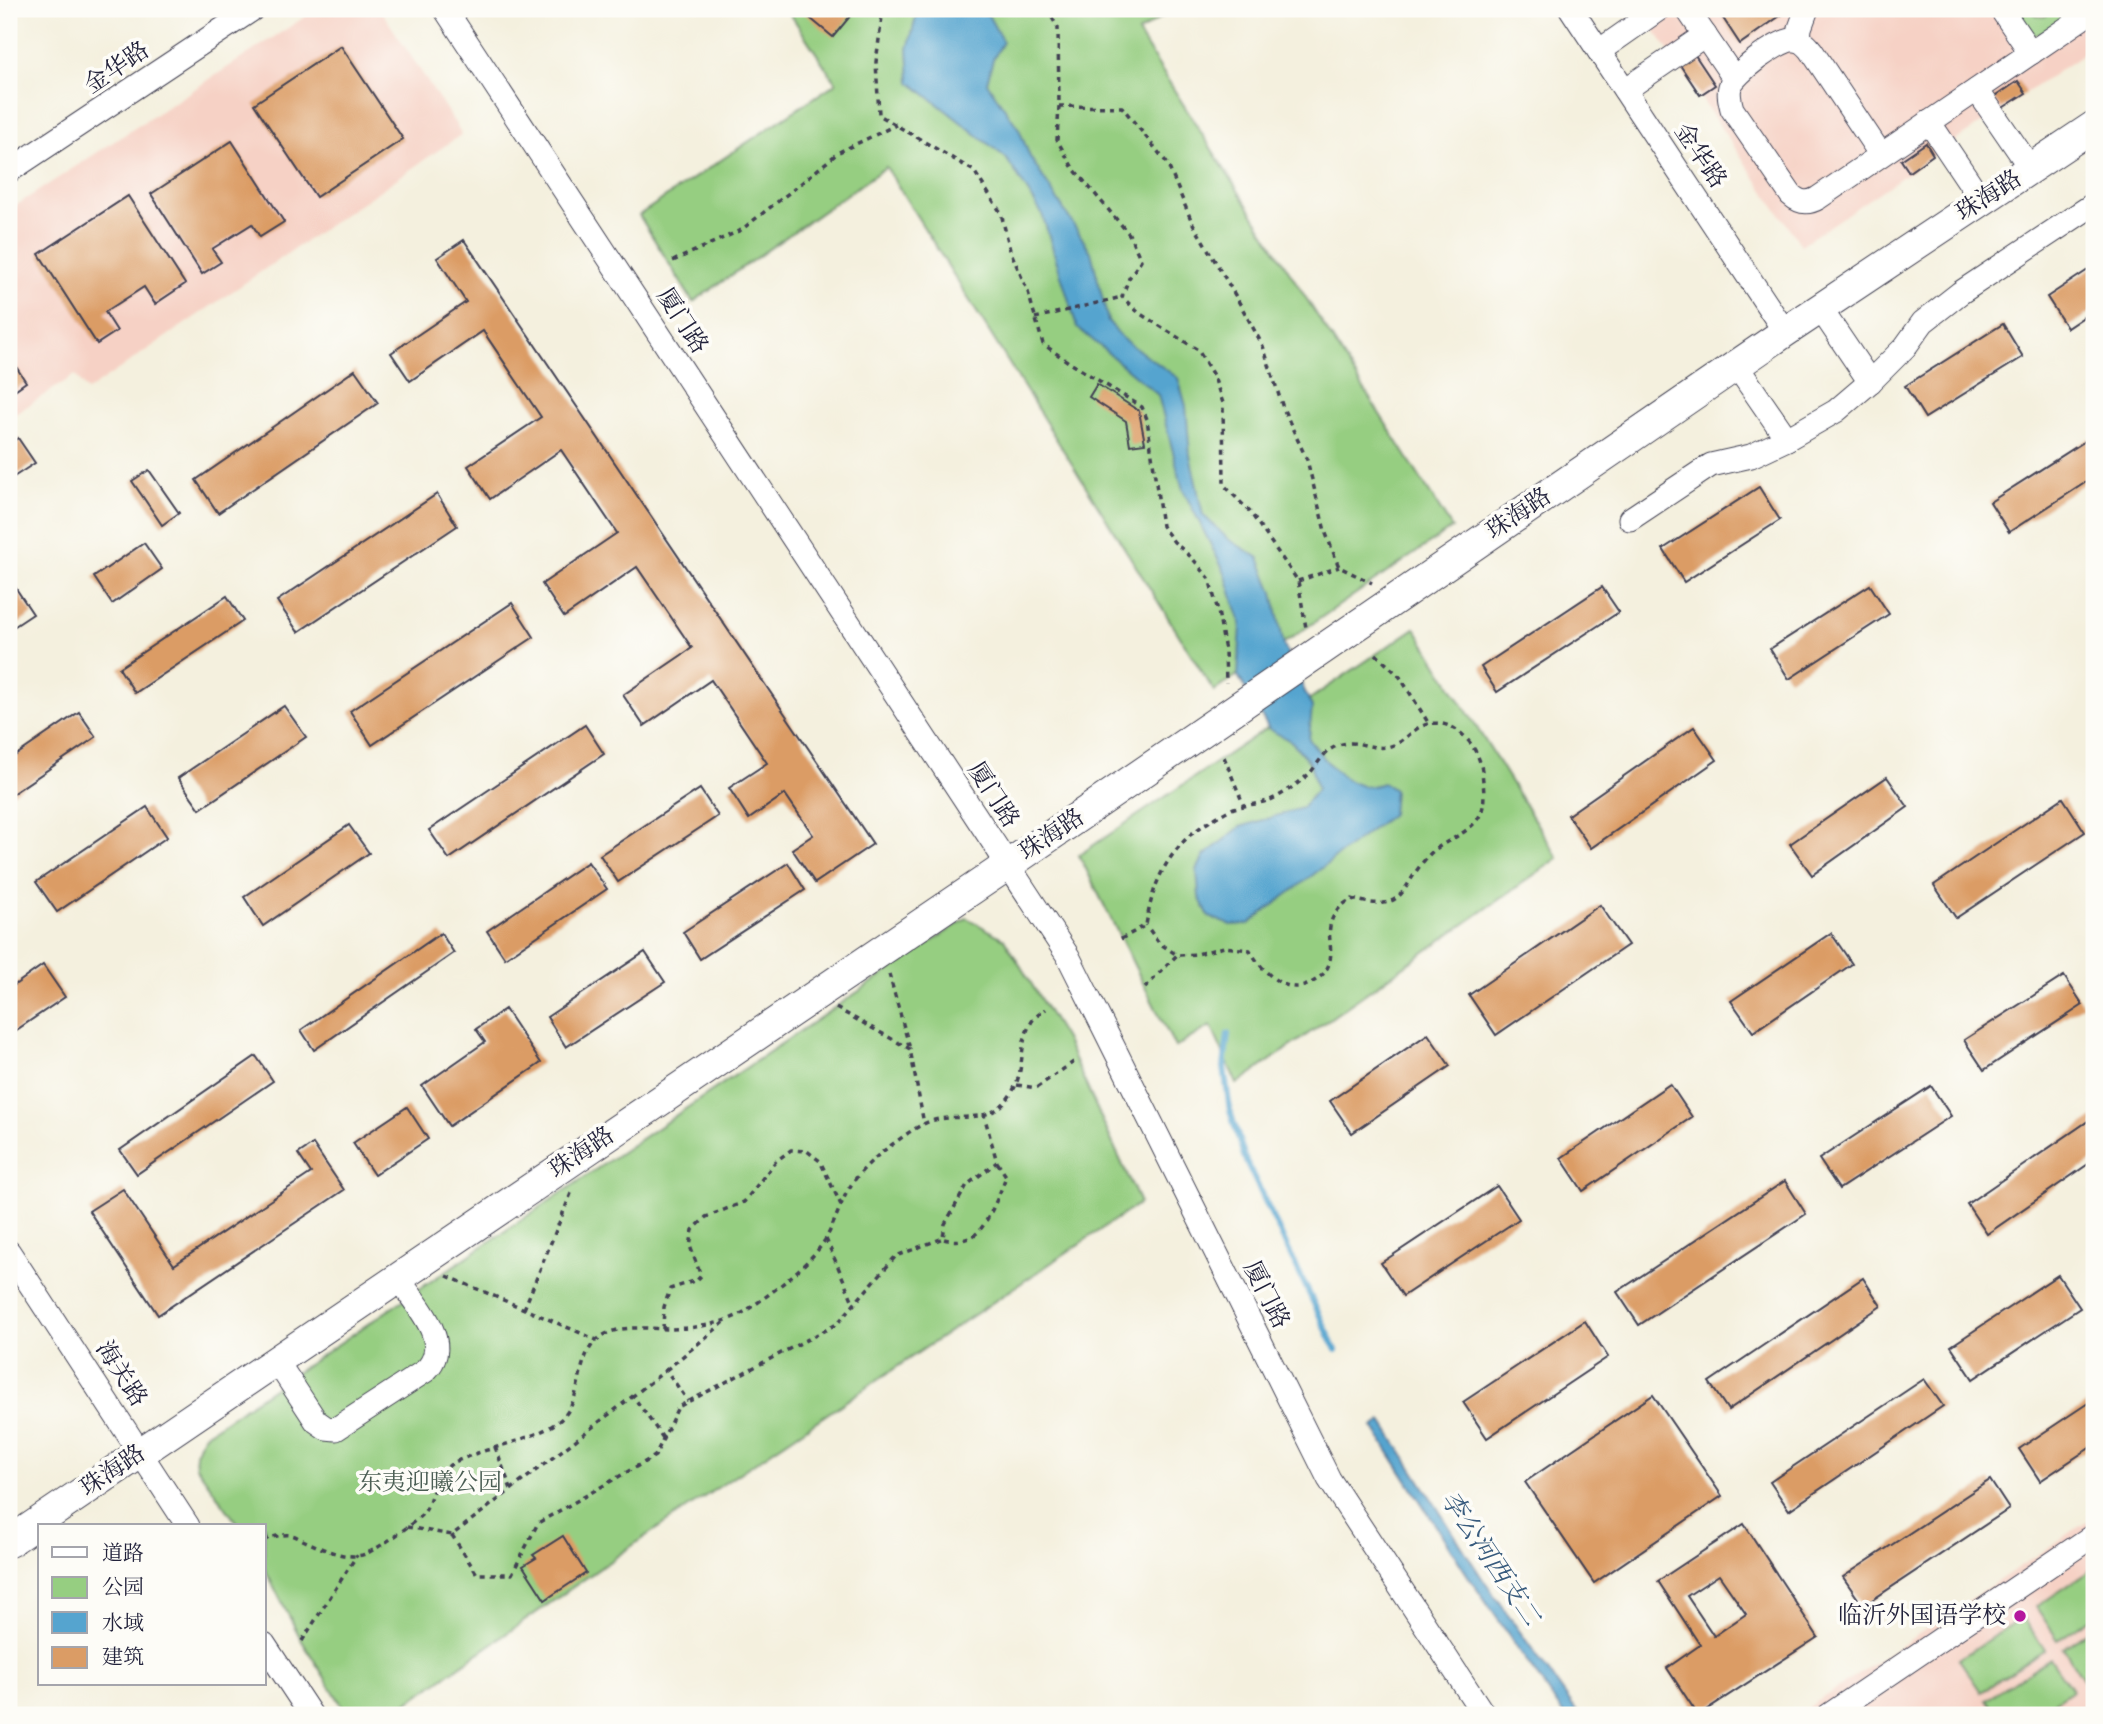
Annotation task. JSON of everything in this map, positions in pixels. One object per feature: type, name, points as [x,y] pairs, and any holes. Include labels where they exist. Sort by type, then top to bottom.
[{"type":"main road","name":"珠海路","points":[[9,1542],[1008,864],[1234,693],[1307,660],[1820,308],[2094,126]]},
{"type":"street","name":"金华路","points":[[9,171],[253,9]]},
{"type":"street","name":"厦门路","points":[[445,9],[1068,956],[1329,1479],[1484,1715]]},
{"type":"street","name":"金华路","points":[[1571,9],[1786,332]]},
{"type":"street","points":[[1599,51],[1660,9]]},
{"type":"street","points":[[1686,9],[1734,78]]},
{"type":"street","points":[[1799,40],[1807,9]]},
{"type":"street","points":[[2001,9],[2031,53]]},
{"type":"street","points":[[1881,155],[1811,50],[1799,40],[1783,43],[1734,78],[1729,98],[1732,109],[1791,195],[1804,202],[1818,198],[2094,10]]},
{"type":"street","points":[[1625,90],[1705,35]]},
{"type":"street","points":[[1977,90],[2031,169]]},
{"type":"street","points":[[1929,122],[1982,201]]},
{"type":"street","points":[[1630,519],[1711,465],[1751,456],[1836,411],[1905,347],[1923,322],[1960,293],[2094,204]]},
{"type":"street","points":[[1820,308],[1870,382]]},
{"type":"street","points":[[1737,365],[1787,439]]},
{"type":"street","name":"海关路","points":[[9,1252],[187,1524]]},
{"type":"street","points":[[276,1360],[316,1421],[326,1428],[336,1429],[346,1424],[414,1379],[432,1364],[437,1344],[434,1332],[398,1278]]},
{"type":"street","points":[[1829,1715],[2094,1535]]},
{"type":"street","points":[[266,1647],[311,1715]]},
{"type":"path","points":[[883,9],[876,62],[879,115],[974,171],[1001,213],[1010,250],[1028,292],[1043,344],[1142,407],[1149,432],[1162,526],[1209,578],[1234,693]]},
{"type":"path","points":[[1047,9],[1058,28],[1057,140],[1073,169],[1129,234],[1140,260],[1122,297]]},
{"type":"path","points":[[1059,106],[1122,107],[1167,163],[1192,222],[1263,346],[1283,408],[1307,460],[1325,531],[1339,567],[1372,583]]},
{"type":"path","points":[[673,261],[741,229],[839,152],[896,125]]},
{"type":"path","points":[[1035,318],[1122,297]]},
{"type":"path","points":[[1122,297],[1139,313],[1198,350],[1214,377],[1223,403],[1224,485],[1251,513],[1298,581],[1306,628]]},
{"type":"path","points":[[1298,581],[1339,567]]},
{"type":"path","points":[[1376,654],[1400,677],[1429,724]]},
{"type":"path","points":[[1429,724],[1448,724],[1461,732],[1472,745],[1480,763],[1483,807],[1479,818],[1466,831],[1430,853],[1397,898],[1379,904],[1352,899],[1340,906],[1330,923],[1332,953],[1326,971],[1315,981],[1303,987],[1290,987],[1277,982],[1255,960],[1250,950],[1224,947],[1197,954],[1177,955],[1159,943],[1146,925],[1150,899],[1166,862],[1191,834],[1231,809],[1272,799],[1307,775],[1330,749],[1354,741],[1374,746],[1401,743],[1418,728],[1429,724]]},
{"type":"path","points":[[1224,757],[1244,806]]},
{"type":"path","points":[[1121,939],[1146,925]]},
{"type":"path","points":[[1145,988],[1177,955]]},
{"type":"path","points":[[888,971],[910,1049],[924,1124]]},
{"type":"path","points":[[835,1007],[910,1049]]},
{"type":"path","points":[[452,1535],[727,1320],[746,1310],[795,1273],[826,1239],[848,1189],[870,1163],[891,1145],[932,1121],[996,1111],[1017,1085],[1027,1030],[1032,1020],[1046,1009]]},
{"type":"path","points":[[1017,1085],[1036,1088],[1075,1061]]},
{"type":"path","points":[[407,1527],[452,1535],[477,1574],[512,1574],[538,1523],[655,1456],[678,1406],[837,1324],[896,1256],[943,1238],[954,1242],[976,1234],[999,1197],[1006,1176],[997,1162],[984,1115]]},
{"type":"path","points":[[663,1329],[664,1307],[670,1289],[697,1280],[701,1276],[690,1246],[693,1230],[706,1217],[744,1202],[776,1161],[791,1150],[807,1151],[820,1161],[841,1205]]},
{"type":"path","points":[[943,1238],[945,1224],[967,1185],[997,1162]]},
{"type":"path","points":[[524,1309],[575,1183]]},
{"type":"path","points":[[826,1239],[854,1304]]},
{"type":"path","points":[[442,1274],[597,1340]]},
{"type":"path","points":[[266,1540],[290,1535],[331,1551],[364,1555],[426,1511],[448,1466],[544,1430],[565,1416],[572,1405],[588,1352],[597,1340],[610,1332],[663,1329],[727,1320]]},
{"type":"path","points":[[666,1370],[688,1401]]},
{"type":"path","points":[[633,1396],[663,1438]]},
{"type":"path","points":[[495,1447],[511,1489]]},
{"type":"path","points":[[302,1641],[357,1555]]},
{"type":"shaded area","points":[[317,9],[380,9],[462,134],[87,391],[75,375],[9,418],[9,210]]},
{"type":"shaded area","points":[[1640,9],[2094,9],[2094,47],[1801,245]]},
{"type":"shaded area","name":"临沂外国语学校","points":[[2094,1517],[2094,1715],[1797,1715]]},
{"type":"green space","points":[[787,9],[1173,9],[1138,33],[1452,528],[1214,691],[886,167],[693,302],[639,215],[836,83]]},
{"type":"green space","points":[[2013,9],[2030,9],[2035,14],[2046,16],[2052,9],[2072,9],[2072,14],[2052,30],[2034,35],[2024,27]]},
{"type":"green space","points":[[1415,628],[1558,858],[1237,1084],[1211,1026],[1175,1047],[1079,855]]},
{"type":"green space","name":"东夷迎曦公园","points":[[967,918],[1004,939],[1065,1039],[1140,1203],[646,1536],[390,1715],[348,1715],[302,1641],[266,1572],[266,1524],[238,1524],[196,1466],[197,1450],[204,1435]]},
{"type":"green space","points":[[2094,1568],[2094,1616],[2058,1640],[2036,1607]]},
{"type":"green space","points":[[2023,1617],[2045,1650],[1981,1692],[1959,1659]]},
{"type":"green space","points":[[2094,1627],[2094,1675],[2085,1682],[2063,1648]]},
{"type":"green space","points":[[2050,1658],[2072,1690],[2035,1715],[1996,1715],[1986,1700]]},
{"type":"water","points":[[918,9],[981,9],[988,15],[1003,42],[993,59],[987,83],[1019,129],[1030,157],[1091,252],[1108,321],[1123,339],[1178,378],[1186,406],[1190,455],[1203,515],[1228,539],[1259,558],[1273,592],[1284,646],[1312,707],[1309,739],[1332,767],[1346,779],[1365,786],[1384,783],[1394,790],[1392,814],[1249,924],[1231,925],[1209,917],[1199,897],[1197,870],[1204,856],[1240,827],[1302,808],[1317,789],[1310,763],[1292,742],[1269,729],[1238,676],[1241,624],[1225,573],[1183,490],[1158,395],[1077,327],[1042,214],[1006,158],[910,82],[908,49]]},
{"type":"water","points":[[1382,1421],[1484,1581],[1579,1715],[1564,1715],[1470,1579],[1373,1427]]},
{"type":"building","points":[[799,9],[856,9],[833,37]]},
{"type":"building","points":[[1717,9],[1786,9],[1787,11],[1740,44]]},
{"type":"building","points":[[341,46],[403,139],[316,197],[254,104]]},
{"type":"building","points":[[1695,55],[1715,85],[1700,95],[1680,65]]},
{"type":"building","points":[[2018,81],[2026,93],[2001,109],[1993,98]]},
{"type":"building","points":[[232,141],[284,222],[260,237],[252,224],[212,249],[221,262],[202,274],[151,194]]},
{"type":"building","points":[[1926,143],[1933,155],[1909,172],[1901,160]]},
{"type":"building","points":[[128,196],[185,284],[155,304],[144,287],[105,312],[117,331],[97,344],[39,254]]},
{"type":"building","points":[[464,240],[873,844],[815,883],[792,849],[813,835],[785,794],[749,819],[729,788],[767,763],[711,680],[644,726],[623,695],[692,648],[637,567],[564,617],[542,584],[617,533],[561,450],[490,499],[468,466],[541,417],[483,331],[410,381],[391,353],[466,302],[437,258]]},
{"type":"building","points":[[2094,266],[2094,310],[2067,328],[2047,297]]},
{"type":"building","points":[[2003,324],[2023,357],[1925,418],[1905,386]]},
{"type":"building","points":[[9,356],[26,382],[9,394]]},
{"type":"building","points":[[355,370],[378,403],[218,513],[196,480]]},
{"type":"building","points":[[1097,384],[1139,411],[1145,443],[1130,445],[1126,421],[1089,397]]},
{"type":"building","points":[[18,438],[35,463],[9,480],[9,444]]},
{"type":"building","points":[[2090,438],[2094,445],[2094,477],[2009,532],[1990,502]]},
{"type":"building","points":[[149,470],[179,513],[162,525],[132,481]]},
{"type":"building","points":[[1759,487],[1780,520],[1684,582],[1663,549]]},
{"type":"building","points":[[437,494],[457,526],[298,632],[277,601]]},
{"type":"building","points":[[144,543],[162,569],[112,604],[94,577]]},
{"type":"building","points":[[1870,585],[1889,614],[1789,679],[1770,649]]},
{"type":"building","points":[[15,587],[33,614],[9,630],[9,591]]},
{"type":"building","points":[[1602,587],[1619,612],[1497,692],[1481,667]]},
{"type":"building","points":[[227,596],[243,621],[135,693],[119,668]]},
{"type":"building","points":[[512,603],[534,637],[372,745],[350,711]]},
{"type":"building","points":[[284,706],[306,737],[200,809],[178,778]]},
{"type":"building","points":[[79,712],[96,737],[9,796],[9,760]]},
{"type":"building","points":[[585,725],[604,754],[449,859],[429,830]]},
{"type":"building","points":[[1694,727],[1717,760],[1591,848],[1568,815]]},
{"type":"building","points":[[1887,777],[1908,807],[1812,875],[1790,844]]},
{"type":"building","points":[[700,789],[718,816],[618,882],[600,855]]},
{"type":"building","points":[[2063,798],[2085,832],[1956,918],[1934,885]]},
{"type":"building","points":[[147,807],[167,837],[57,912],[36,882]]},
{"type":"building","points":[[349,825],[369,853],[263,926],[244,897]]},
{"type":"building","points":[[588,862],[607,889],[505,958],[487,931]]},
{"type":"building","points":[[788,863],[805,890],[700,959],[683,932]]},
{"type":"building","points":[[1600,905],[1628,945],[1496,1035],[1469,995]]},
{"type":"building","points":[[441,933],[454,953],[314,1050],[301,1030]]},
{"type":"building","points":[[1831,933],[1852,964],[1753,1032],[1731,1001]]},
{"type":"building","points":[[645,952],[665,982],[566,1047],[547,1017]]},
{"type":"building","points":[[43,965],[65,997],[9,1035],[9,989]]},
{"type":"building","points":[[2064,976],[2083,1005],[1984,1070],[1964,1040]]},
{"type":"building","points":[[505,1009],[541,1063],[449,1126],[422,1086],[485,1042],[476,1029]]},
{"type":"building","points":[[1428,1034],[1450,1066],[1352,1133],[1330,1101]]},
{"type":"building","points":[[256,1056],[273,1081],[137,1174],[120,1150]]},
{"type":"building","points":[[1670,1084],[1692,1117],[1583,1191],[1561,1158]]},
{"type":"building","points":[[1931,1086],[1951,1116],[1839,1189],[1819,1159]]},
{"type":"building","points":[[407,1107],[428,1139],[374,1175],[353,1143]]},
{"type":"building","points":[[2094,1117],[2094,1160],[1987,1234],[1967,1204]]},
{"type":"building","points":[[313,1144],[344,1190],[158,1315],[89,1211],[123,1189],[174,1265],[311,1173],[298,1154]]},
{"type":"building","points":[[1785,1181],[1806,1214],[1639,1325],[1617,1292]]},
{"type":"building","points":[[1497,1186],[1519,1219],[1403,1296],[1381,1263]]},
{"type":"building","points":[[2058,1275],[2080,1308],[1973,1379],[1951,1346]]},
{"type":"building","points":[[1863,1278],[1881,1306],[1728,1410],[1709,1382]]},
{"type":"building","points":[[1585,1321],[1608,1357],[1487,1438],[1463,1402]]},
{"type":"building","points":[[1924,1379],[1943,1406],[1789,1510],[1770,1482]]},
{"type":"building","points":[[1653,1395],[1722,1496],[1594,1583],[1525,1482]]},
{"type":"building","points":[[2094,1399],[2094,1445],[2040,1481],[2019,1449]]},
{"type":"building","points":[[1990,1480],[2009,1509],[1863,1606],[1843,1577]]},
{"type":"building","points":[[1744,1524],[1818,1637],[1698,1715],[1667,1668],[1700,1645],[1658,1581]],"holes":[[[1719,1575],[1746,1614],[1714,1636],[1687,1596]]]},
{"type":"building","points":[[563,1536],[586,1573],[545,1600],[523,1566],[536,1558],[533,1555]]},
{"type":"waterway","name":"李公河西支二","points":[[1228,1034],[1224,1067],[1230,1111],[1245,1159],[1336,1350]]},
{"type":"place","name":"临沂外国语学校","points":[[2020,1616]]}]
